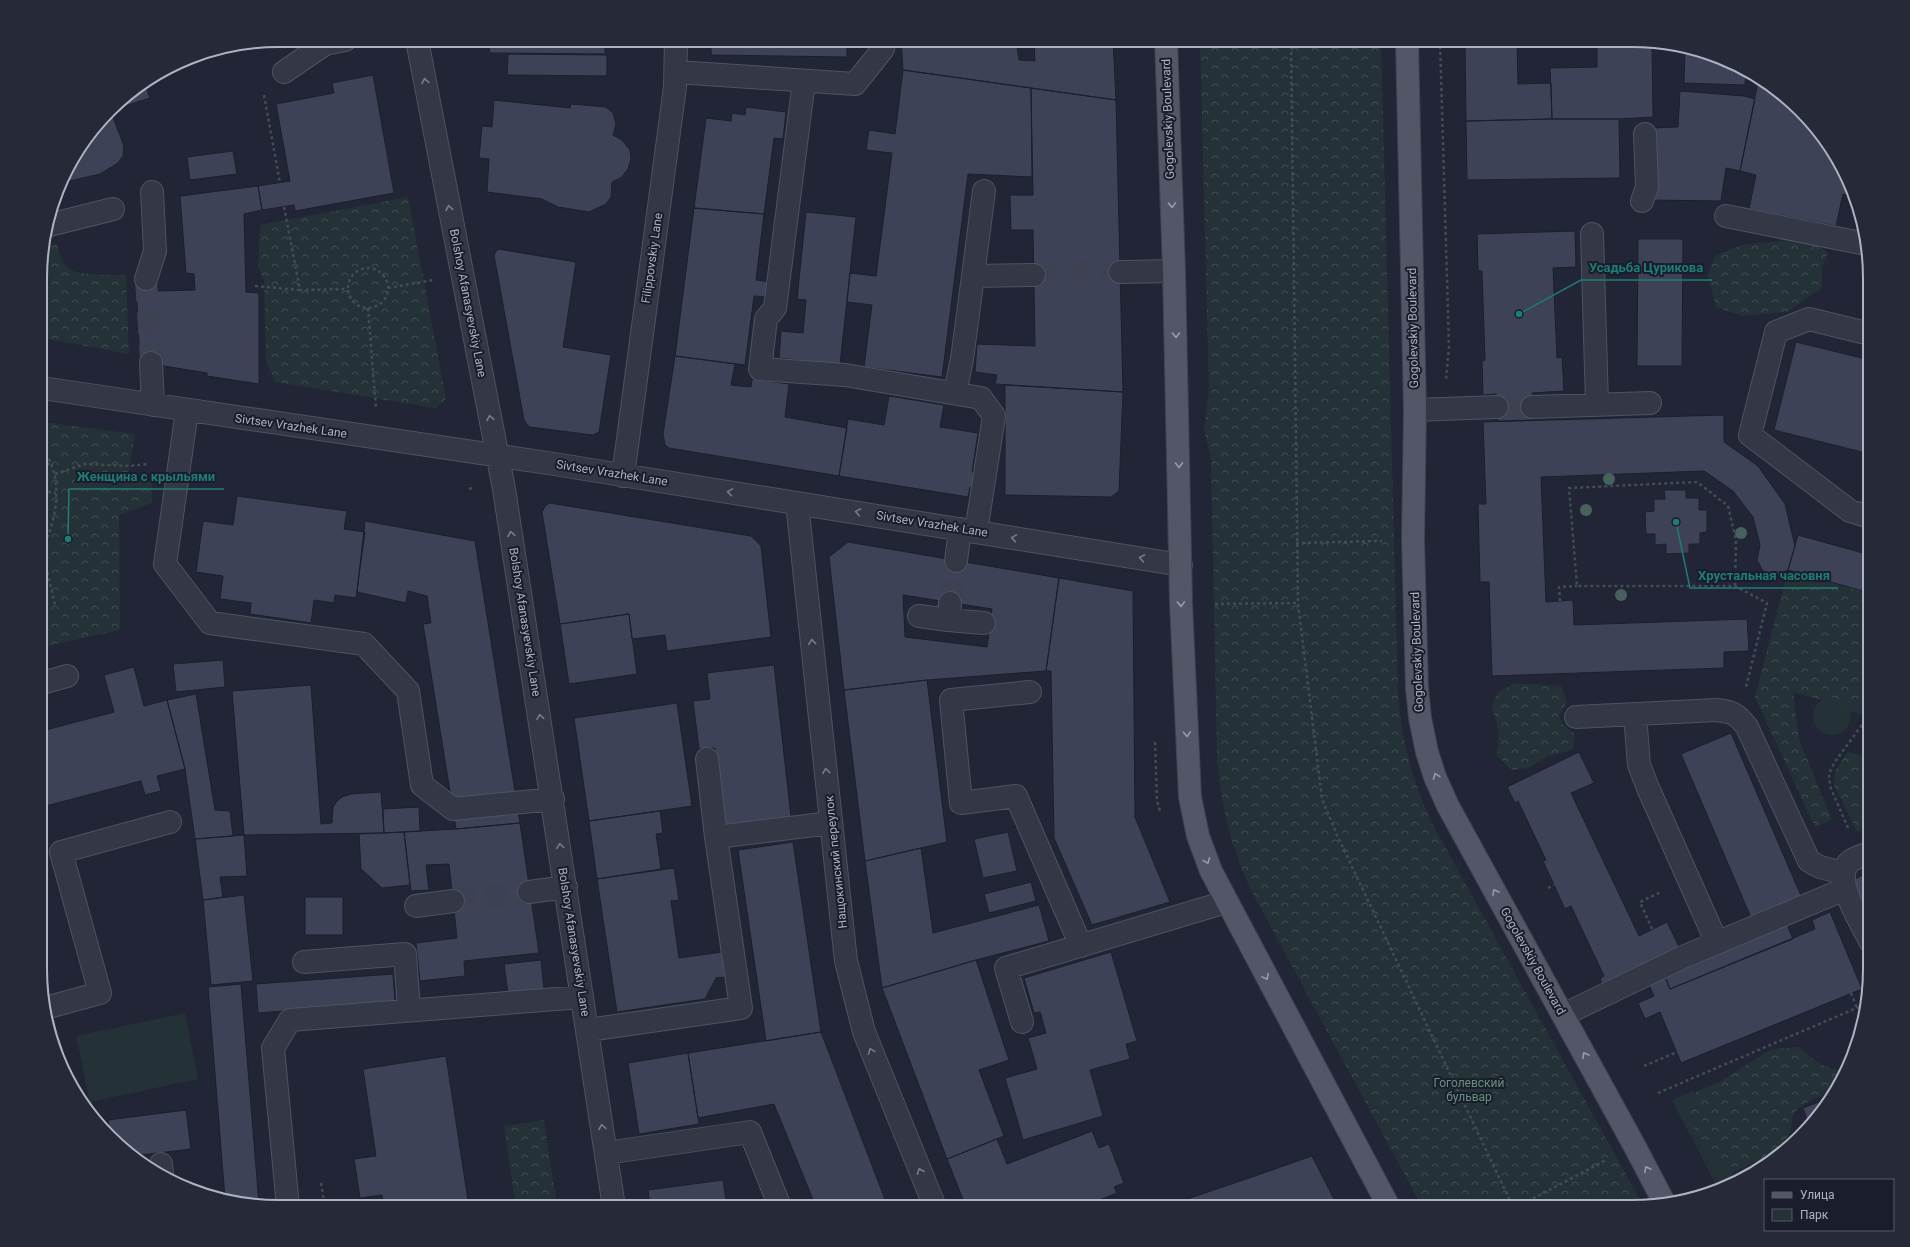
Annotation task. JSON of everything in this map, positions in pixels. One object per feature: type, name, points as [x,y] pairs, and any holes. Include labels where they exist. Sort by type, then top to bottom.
[{"type":"main road","name":"Gogolevskiy Boulevard","points":[[1166,47],[1174,271],[1181,565],[1190,797],[1198,836],[1211,871],[1226,902],[1385,1200]]},
{"type":"main road","name":"Gogolevskiy Boulevard","points":[[1407,47],[1415,410],[1413,540],[1417,688],[1420,718],[1427,752],[1435,777],[1448,806],[1662,1198]]},
{"type":"street","points":[[284,72],[321,47]]},
{"type":"street","name":"Bolshoy Afanasyevskiy Lane","points":[[418,47],[504,489],[553,799],[613,1200]]},
{"type":"street","name":"Filippovskiy Lane","points":[[623,476],[676,72],[676,47]]},
{"type":"street","points":[[676,72],[855,84],[883,49],[883,47]]},
{"type":"street","points":[[804,81],[776,308],[766,319],[760,369],[845,375],[982,398],[994,416],[968,530],[956,561]]},
{"type":"street","points":[[1642,201],[1647,187],[1645,134]]},
{"type":"street","points":[[956,393],[962,360],[984,191]]},
{"type":"street","points":[[146,278],[155,251],[152,192]]},
{"type":"street","points":[[53,224],[114,209]]},
{"type":"street","points":[[1726,216],[1860,243]]},
{"type":"street","points":[[1592,234],[1597,404]]},
{"type":"street","points":[[1120,272],[1174,271]]},
{"type":"street","points":[[973,276],[1034,275]]},
{"type":"street","points":[[1863,332],[1809,319],[1776,332],[1750,435],[1850,511],[1863,515]]},
{"type":"street","points":[[151,363],[153,405]]},
{"type":"street","name":"Sivtsev Vrazhek Lane","points":[[47,389],[797,503],[1181,565]]},
{"type":"street","points":[[1532,407],[1650,403]]},
{"type":"street","points":[[1415,410],[1497,407]]},
{"type":"street","points":[[187,411],[165,564],[210,623],[364,644],[408,691],[422,785],[453,809],[553,799]]},
{"type":"street","name":"Нащокинский переулок","points":[[797,503],[846,961],[854,1000],[874,1058],[932,1200]]},
{"type":"street","points":[[919,616],[949,611],[984,624]]},
{"type":"street","points":[[47,682],[67,676]]},
{"type":"street","points":[[1030,692],[951,700],[961,803],[1016,796],[1081,946]]},
{"type":"street","points":[[1576,718],[1717,710],[1730,711],[1739,717],[1747,727],[1808,861],[1844,881],[1863,925]]},
{"type":"street","points":[[1635,714],[1639,765],[1717,943]]},
{"type":"street","points":[[588,1030],[741,1008],[716,837],[707,759]]},
{"type":"street","points":[[50,1007],[100,993],[61,852],[170,822]]},
{"type":"street","points":[[716,837],[831,823]]},
{"type":"street","points":[[1563,1015],[1717,943],[1844,881],[1851,860],[1863,855]]},
{"type":"street","points":[[529,892],[566,887]]},
{"type":"street","points":[[416,906],[453,901]]},
{"type":"street","points":[[1022,1022],[1006,968],[1226,902]]},
{"type":"street","points":[[304,962],[405,954],[409,1010]]},
{"type":"street","points":[[287,1200],[273,1048],[290,1020],[582,997]]},
{"type":"street","points":[[606,1153],[750,1132],[777,1200]]},
{"type":"path","points":[[1291,47],[1296,543],[1298,603],[1322,799],[1337,835],[1511,1200]]},
{"type":"path","points":[[1439,410],[1447,373],[1449,347],[1440,47]]},
{"type":"path","points":[[280,183],[262,88],[284,72]]},
{"type":"path","points":[[284,207],[300,290]]},
{"type":"path","points":[[368,268],[378,270],[386,278],[388,288],[386,298],[378,306],[368,308],[358,306],[351,299],[348,289],[350,278],[358,271],[368,268]]},
{"type":"path","points":[[388,288],[433,280]]},
{"type":"path","points":[[255,286],[300,290],[348,289]]},
{"type":"path","points":[[368,308],[376,408]]},
{"type":"path","points":[[47,458],[55,474],[56,493],[50,534],[47,540]]},
{"type":"path","points":[[55,474],[85,464],[129,466],[180,460]]},
{"type":"path","points":[[1577,586],[1570,488],[1697,482],[1728,506],[1736,540],[1735,586]]},
{"type":"path","points":[[47,492],[56,493]]},
{"type":"path","points":[[1296,543],[1382,541]]},
{"type":"path","points":[[47,571],[55,605]]},
{"type":"path","points":[[1560,601],[1559,587],[1735,586],[1767,603],[1739,717]]},
{"type":"path","points":[[1215,604],[1298,603]]},
{"type":"path","points":[[1863,724],[1834,763],[1829,774],[1830,786],[1863,850]]},
{"type":"path","points":[[1652,929],[1640,902],[1688,879]]},
{"type":"path","points":[[1548,888],[1554,885]]},
{"type":"path","points":[[1851,993],[1857,1008]]},
{"type":"path","points":[[1658,1093],[1860,1007]]},
{"type":"path","points":[[1644,1066],[1676,1052]]},
{"type":"path","points":[[1529,1200],[1606,1160]]},
{"type":"path","points":[[321,1183],[324,1200]]},
{"type":"green space","name":"Гоголевский бульвар","points":[[1200,47],[1381,47],[1398,695],[1405,745],[1413,775],[1432,823],[1640,1200],[1418,1200],[1252,892],[1238,858],[1224,811],[1217,758],[1211,460],[1204,429],[1209,391]]},
{"type":"green space","points":[[408,197],[446,399],[435,408],[275,382],[266,360],[264,281],[258,267],[260,225]]},
{"type":"green space","points":[[1809,239],[1828,253],[1822,267],[1822,288],[1787,312],[1742,316],[1716,307],[1708,276],[1715,256],[1744,244]]},
{"type":"green space","points":[[57,243],[62,260],[68,268],[73,271],[88,274],[126,275],[129,354],[47,339],[47,263],[49,245]]},
{"type":"green space","points":[[47,423],[135,434],[128,478],[152,482],[152,503],[119,515],[120,630],[47,646]]},
{"type":"green space","points":[[1788,570],[1863,591],[1863,715],[1850,711],[1847,705],[1835,697],[1821,700],[1793,692],[1799,739],[1832,820],[1815,827],[1755,697]]},
{"type":"green space","points":[[1515,683],[1561,686],[1567,702],[1559,716],[1562,724],[1575,734],[1572,750],[1548,756],[1528,768],[1511,770],[1497,755],[1499,732],[1492,706],[1498,692]]},
{"type":"green space","points":[[1832,697],[1842,700],[1848,706],[1851,716],[1848,726],[1842,732],[1832,735],[1822,732],[1816,726],[1813,716],[1816,706],[1822,700]]},
{"type":"green space","points":[[1848,752],[1863,756],[1863,829],[1857,832],[1834,785],[1835,771]]},
{"type":"green space","points":[[185,1013],[198,1079],[90,1102],[76,1036]]},
{"type":"green space","points":[[55,1030],[58,1030],[62,1052],[59,1044]]},
{"type":"green space","points":[[1799,1047],[1820,1064],[1839,1070],[1826,1094],[1812,1100],[1795,1112],[1790,1132],[1778,1147],[1771,1153],[1744,1168],[1728,1173],[1695,1130],[1686,1110],[1696,1092],[1719,1082],[1772,1049]]},
{"type":"green space","points":[[1694,1090],[1734,1176],[1716,1184],[1672,1100]]},
{"type":"green space","points":[[544,1120],[556,1200],[515,1200],[504,1126]]},
{"type":"building","points":[[489,47],[605,47],[605,54],[490,53]]},
{"type":"building","points":[[711,47],[847,47],[847,57],[711,55]]},
{"type":"building","points":[[901,47],[1017,47],[1019,60],[1035,61],[1034,47],[1113,47],[1116,100],[903,70]]},
{"type":"building","points":[[1465,47],[1517,47],[1518,84],[1551,83],[1552,119],[1466,121]]},
{"type":"building","points":[[1597,47],[1652,48],[1653,117],[1619,119],[1552,119],[1550,68],[1597,67]]},
{"type":"building","points":[[1685,53],[1707,59],[1746,77],[1745,85],[1684,83]]},
{"type":"building","points":[[508,54],[607,55],[607,76],[507,75]]},
{"type":"building","points":[[903,70],[1031,88],[1032,177],[968,174],[942,377],[864,367],[872,305],[847,302],[850,273],[876,276],[892,153],[866,150],[869,130],[895,134]]},
{"type":"building","points":[[373,75],[394,193],[295,211],[294,205],[262,210],[258,186],[290,181],[276,104],[334,93],[332,83]]},
{"type":"building","points":[[1758,84],[1784,104],[1806,126],[1832,162],[1848,195],[1843,194],[1836,226],[1749,209],[1756,175],[1740,171]]},
{"type":"building","points":[[146,88],[150,98],[125,106],[126,104]]},
{"type":"building","points":[[1031,88],[1116,100],[1123,392],[995,384],[997,375],[975,372],[977,344],[1035,346],[1033,230],[1011,230],[1010,195],[1033,195]]},
{"type":"building","points":[[1680,91],[1744,96],[1755,99],[1740,171],[1726,168],[1721,201],[1649,200],[1650,128],[1678,127]]},
{"type":"building","points":[[494,100],[570,108],[571,104],[606,107],[613,113],[616,124],[613,135],[622,140],[630,150],[631,159],[628,169],[622,177],[612,182],[611,197],[606,204],[589,212],[558,207],[542,199],[487,192],[489,159],[479,158],[482,126],[492,127]]},
{"type":"building","points":[[746,107],[786,112],[783,139],[774,138],[764,214],[694,208],[706,118],[731,121],[732,113],[745,115]]},
{"type":"building","points":[[113,117],[124,146],[123,156],[118,163],[100,174],[69,181],[86,149]]},
{"type":"building","points":[[1619,119],[1620,178],[1467,180],[1466,121]]},
{"type":"building","points":[[233,151],[237,174],[190,180],[187,157]]},
{"type":"building","points":[[258,186],[262,210],[244,214],[246,292],[259,293],[259,384],[207,376],[207,373],[140,362],[136,285],[140,279],[152,278],[157,284],[158,291],[195,290],[194,274],[186,273],[180,196]]},
{"type":"building","points":[[694,208],[764,214],[756,280],[770,282],[768,297],[754,296],[745,365],[675,356]]},
{"type":"building","points":[[806,212],[856,217],[840,365],[779,358],[781,331],[803,333],[806,300],[797,299]]},
{"type":"building","points":[[1575,231],[1576,267],[1553,268],[1557,358],[1562,357],[1564,391],[1532,393],[1533,420],[1498,421],[1496,394],[1483,395],[1482,361],[1485,360],[1482,271],[1478,271],[1477,234]]},
{"type":"building","points":[[1638,239],[1683,239],[1682,366],[1637,366]]},
{"type":"building","points":[[498,249],[576,262],[563,347],[611,355],[599,432],[593,435],[529,427],[524,420],[494,255]]},
{"type":"building","points":[[1796,342],[1863,358],[1863,452],[1774,430]]},
{"type":"building","points":[[675,356],[735,364],[731,385],[751,387],[752,379],[789,384],[785,417],[847,428],[839,476],[669,448],[665,445],[663,434]]},
{"type":"building","points":[[1005,385],[1123,392],[1119,491],[1111,497],[1005,495]]},
{"type":"building","points":[[889,396],[944,405],[940,427],[978,433],[972,472],[979,473],[977,488],[970,487],[968,497],[839,476],[848,419],[884,425]]},
{"type":"building","points":[[1724,415],[1724,442],[1758,466],[1785,504],[1795,546],[1788,570],[1777,576],[1764,573],[1757,560],[1760,545],[1753,517],[1733,491],[1704,471],[1541,477],[1546,602],[1573,600],[1574,625],[1747,619],[1749,651],[1724,652],[1724,668],[1492,676],[1489,582],[1480,582],[1478,504],[1486,504],[1483,422]]},
{"type":"building","points":[[1664,490],[1686,490],[1686,498],[1699,498],[1699,510],[1707,510],[1707,532],[1700,533],[1700,544],[1689,544],[1689,553],[1666,554],[1666,544],[1655,545],[1655,534],[1646,534],[1645,512],[1654,511],[1654,499],[1665,499]]},
{"type":"building","points":[[237,496],[347,511],[344,529],[365,532],[356,598],[335,595],[334,603],[314,600],[311,623],[250,614],[251,603],[220,599],[223,576],[196,572],[203,521],[233,525]]},
{"type":"building","points":[[550,503],[751,536],[761,546],[771,637],[667,651],[665,635],[632,639],[629,614],[560,624],[542,512],[546,505]]},
{"type":"building","points":[[365,521],[475,541],[520,823],[456,829],[423,624],[431,623],[427,596],[408,591],[406,603],[357,592]]},
{"type":"building","points":[[1798,535],[1863,553],[1863,591],[1788,570]]},
{"type":"building","points":[[848,542],[1059,578],[1046,671],[927,680],[844,690],[829,557]],"holes":[[[903,595],[992,609],[987,647],[905,637]]]},
{"type":"building","points":[[1059,578],[1133,591],[1135,817],[1170,902],[1092,925],[1054,838],[1051,671],[1046,671]]},
{"type":"building","points":[[629,614],[637,674],[569,684],[560,624]]},
{"type":"building","points":[[223,660],[225,687],[176,692],[173,664]]},
{"type":"building","points":[[774,665],[791,817],[724,825],[715,748],[699,749],[693,701],[710,699],[707,673]]},
{"type":"building","points":[[134,667],[144,706],[167,700],[185,769],[157,776],[161,791],[145,795],[141,781],[47,806],[47,730],[114,712],[104,675]]},
{"type":"building","points":[[927,680],[947,842],[865,861],[844,690]]},
{"type":"building","points":[[311,685],[321,824],[332,823],[333,807],[342,797],[351,794],[381,792],[384,833],[244,835],[232,691]]},
{"type":"building","points":[[196,694],[215,810],[230,811],[233,836],[195,839],[185,769],[167,700]]},
{"type":"building","points":[[677,703],[692,806],[589,821],[574,718]]},
{"type":"building","points":[[1731,733],[1802,898],[1752,920],[1681,754]]},
{"type":"building","points":[[1579,752],[1594,783],[1571,793],[1639,936],[1667,922],[1681,951],[1604,988],[1600,979],[1604,976],[1571,906],[1565,909],[1543,861],[1546,860],[1518,801],[1515,803],[1507,787]]},
{"type":"building","points":[[419,807],[420,831],[384,833],[383,809]]},
{"type":"building","points":[[660,811],[663,833],[656,834],[661,869],[597,879],[589,821]]},
{"type":"building","points":[[520,823],[539,953],[464,961],[465,976],[420,981],[416,943],[457,938],[449,864],[426,865],[429,890],[411,891],[404,832]]},
{"type":"building","points":[[404,832],[410,885],[382,888],[361,869],[359,834]]},
{"type":"building","points":[[1008,832],[1017,871],[983,878],[974,839]]},
{"type":"building","points":[[244,835],[247,876],[220,877],[223,897],[203,900],[195,839]]},
{"type":"building","points":[[793,842],[821,1032],[766,1041],[738,850]]},
{"type":"building","points":[[921,848],[933,933],[1039,905],[1049,941],[976,960],[882,988],[865,861]]},
{"type":"building","points":[[674,868],[679,900],[671,901],[679,958],[722,952],[725,977],[716,978],[705,999],[617,1012],[597,879]]},
{"type":"building","points":[[1863,875],[1863,908],[1850,881]]},
{"type":"building","points":[[1031,882],[1036,901],[989,913],[984,894]]},
{"type":"building","points":[[244,895],[253,981],[211,985],[203,900]]},
{"type":"building","points":[[305,897],[343,897],[343,935],[305,935]]},
{"type":"building","points":[[1830,912],[1862,989],[1681,1063],[1660,1012],[1645,1019],[1638,1003],[1654,996],[1648,983],[1665,976],[1670,989],[1815,929],[1812,920]]},
{"type":"building","points":[[1786,922],[1793,939],[1670,989],[1663,972]]},
{"type":"building","points":[[1111,952],[1137,1041],[1126,1044],[1130,1059],[1090,1070],[1103,1116],[1023,1140],[1005,1078],[1037,1069],[1028,1038],[1046,1033],[1040,1012],[1034,1013],[1024,978]]},
{"type":"building","points":[[541,960],[544,989],[508,993],[504,964]]},
{"type":"building","points":[[976,960],[1009,1060],[979,1070],[1004,1136],[947,1159],[882,988]]},
{"type":"building","points":[[393,974],[395,1002],[258,1013],[256,984]]},
{"type":"building","points":[[241,984],[259,1199],[225,1194],[208,987]]},
{"type":"building","points":[[821,1032],[885,1200],[813,1200],[774,1104],[698,1118],[688,1053]]},
{"type":"building","points":[[688,1053],[699,1124],[639,1134],[628,1063]]},
{"type":"building","points":[[446,1056],[468,1200],[383,1200],[382,1195],[360,1198],[354,1159],[376,1156],[363,1069]]},
{"type":"building","points":[[1822,1101],[1807,1120],[1803,1108]]},
{"type":"building","points":[[186,1110],[191,1149],[141,1155],[109,1126],[108,1120]]},
{"type":"building","points":[[1092,1131],[1099,1148],[1109,1144],[1124,1183],[1114,1187],[1117,1193],[1100,1200],[963,1200],[947,1159],[997,1139],[1007,1164]]},
{"type":"building","points":[[1312,1156],[1334,1200],[1185,1200]]},
{"type":"building","points":[[723,1180],[726,1200],[649,1200],[648,1190]]},
{"type":"tunnel","points":[[1034,275],[1120,272]]},
{"type":"tunnel","points":[[146,279],[151,363]]},
{"type":"tunnel","points":[[1497,407],[1532,407]]},
{"type":"tunnel","points":[[950,603],[956,561]]},
{"type":"tunnel","points":[[453,901],[529,892]]},
{"type":"place","name":"Усадьба Цурикова","points":[[1519,314]]},
{"type":"place","name":"Хрустальная часовня","points":[[1676,522]]},
{"type":"place","name":"Женщина с крыльями","points":[[68,539]]}]
